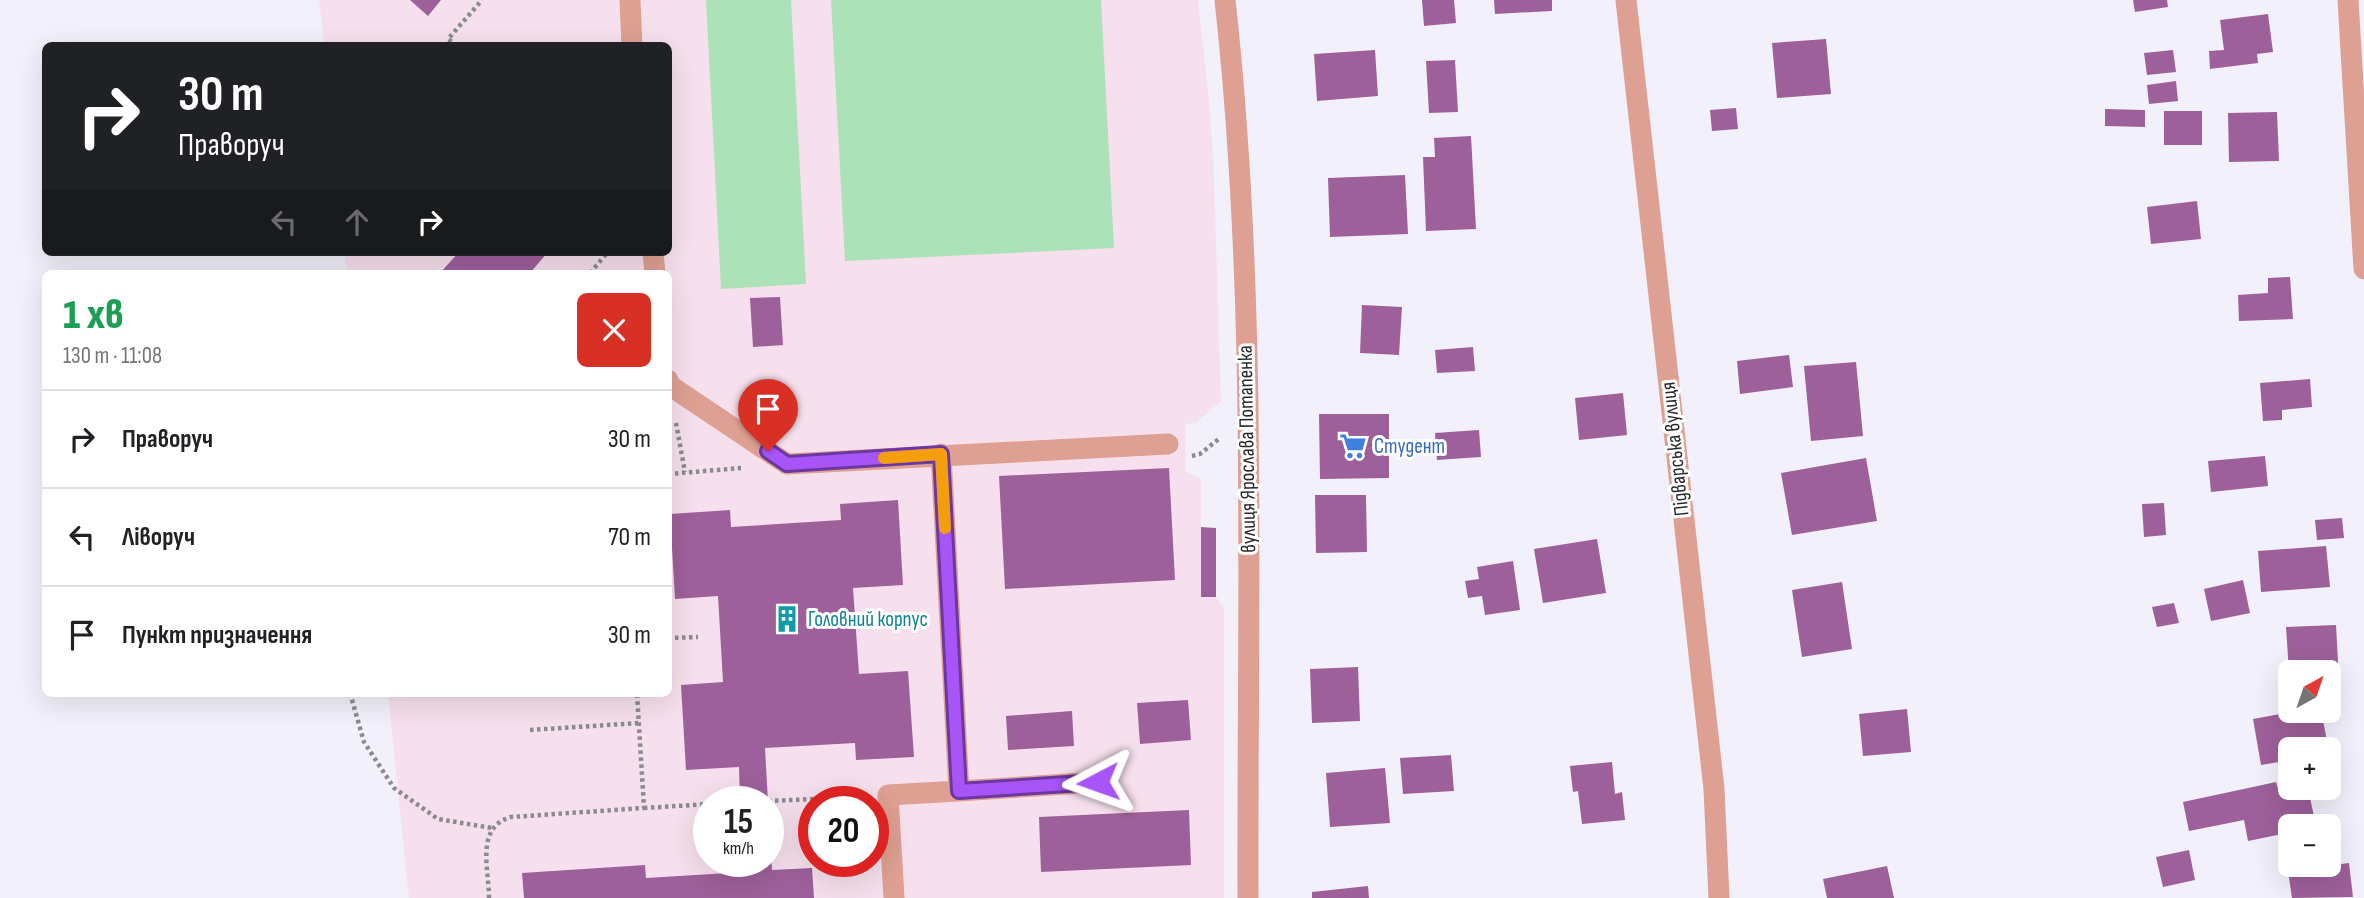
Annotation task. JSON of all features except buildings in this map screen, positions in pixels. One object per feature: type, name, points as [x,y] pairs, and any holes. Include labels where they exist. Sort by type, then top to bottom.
[{"type":"street","points":[[630,0],[632,42]]},
{"type":"street","name":"вулиця Ярослава Потапенка","points":[[1226,0],[1240,150],[1244,263],[1248,437],[1248,898]]},
{"type":"street","name":"Підварська вулиця","points":[[1626,0],[1714,789],[1719,898]]},
{"type":"street","points":[[2348,0],[2364,269]]},
{"type":"street","points":[[672,384],[787,464],[1168,444]]},
{"type":"street","points":[[941,454],[959,791]]},
{"type":"street","points":[[889,795],[1098,782]]},
{"type":"street","points":[[889,812],[894,898]]},
{"type":"path","points":[[452,42],[448,38],[482,0]]},
{"type":"path","points":[[593,270],[605,256]]},
{"type":"path","points":[[672,399],[685,472]]},
{"type":"path","points":[[672,474],[787,464]]},
{"type":"path","points":[[672,638],[698,637]]},
{"type":"path","points":[[351,697],[364,742],[394,788],[438,819],[492,828]]},
{"type":"path","points":[[637,697],[644,808]]},
{"type":"path","points":[[530,730],[639,723]]},
{"type":"path","points":[[489,898],[487,853],[492,828],[500,820],[511,817],[693,805]]},
{"type":"shaded area","points":[[319,0],[1198,0],[1214,176],[1221,401],[1196,423],[1185,424],[1186,472],[1201,479],[1201,596],[1216,597],[1224,608],[1224,898],[409,898],[388,697],[672,697],[672,270],[347,270],[345,256],[672,256],[672,42],[324,42]]},
{"type":"green space","points":[[706,0],[791,0],[806,284],[721,289]]},
{"type":"green space","points":[[831,0],[1101,0],[1114,248],[845,261]]},
{"type":"slow traffic","points":[[884,458],[941,454],[945,528]]},
{"type":"place","name":"Студент","points":[[1353,446]]},
{"type":"place","name":"Головний корпус","points":[[787,619]]},
{"type":"route","points":[[768,451],[787,464],[941,454],[959,791],[1098,782]]}]
